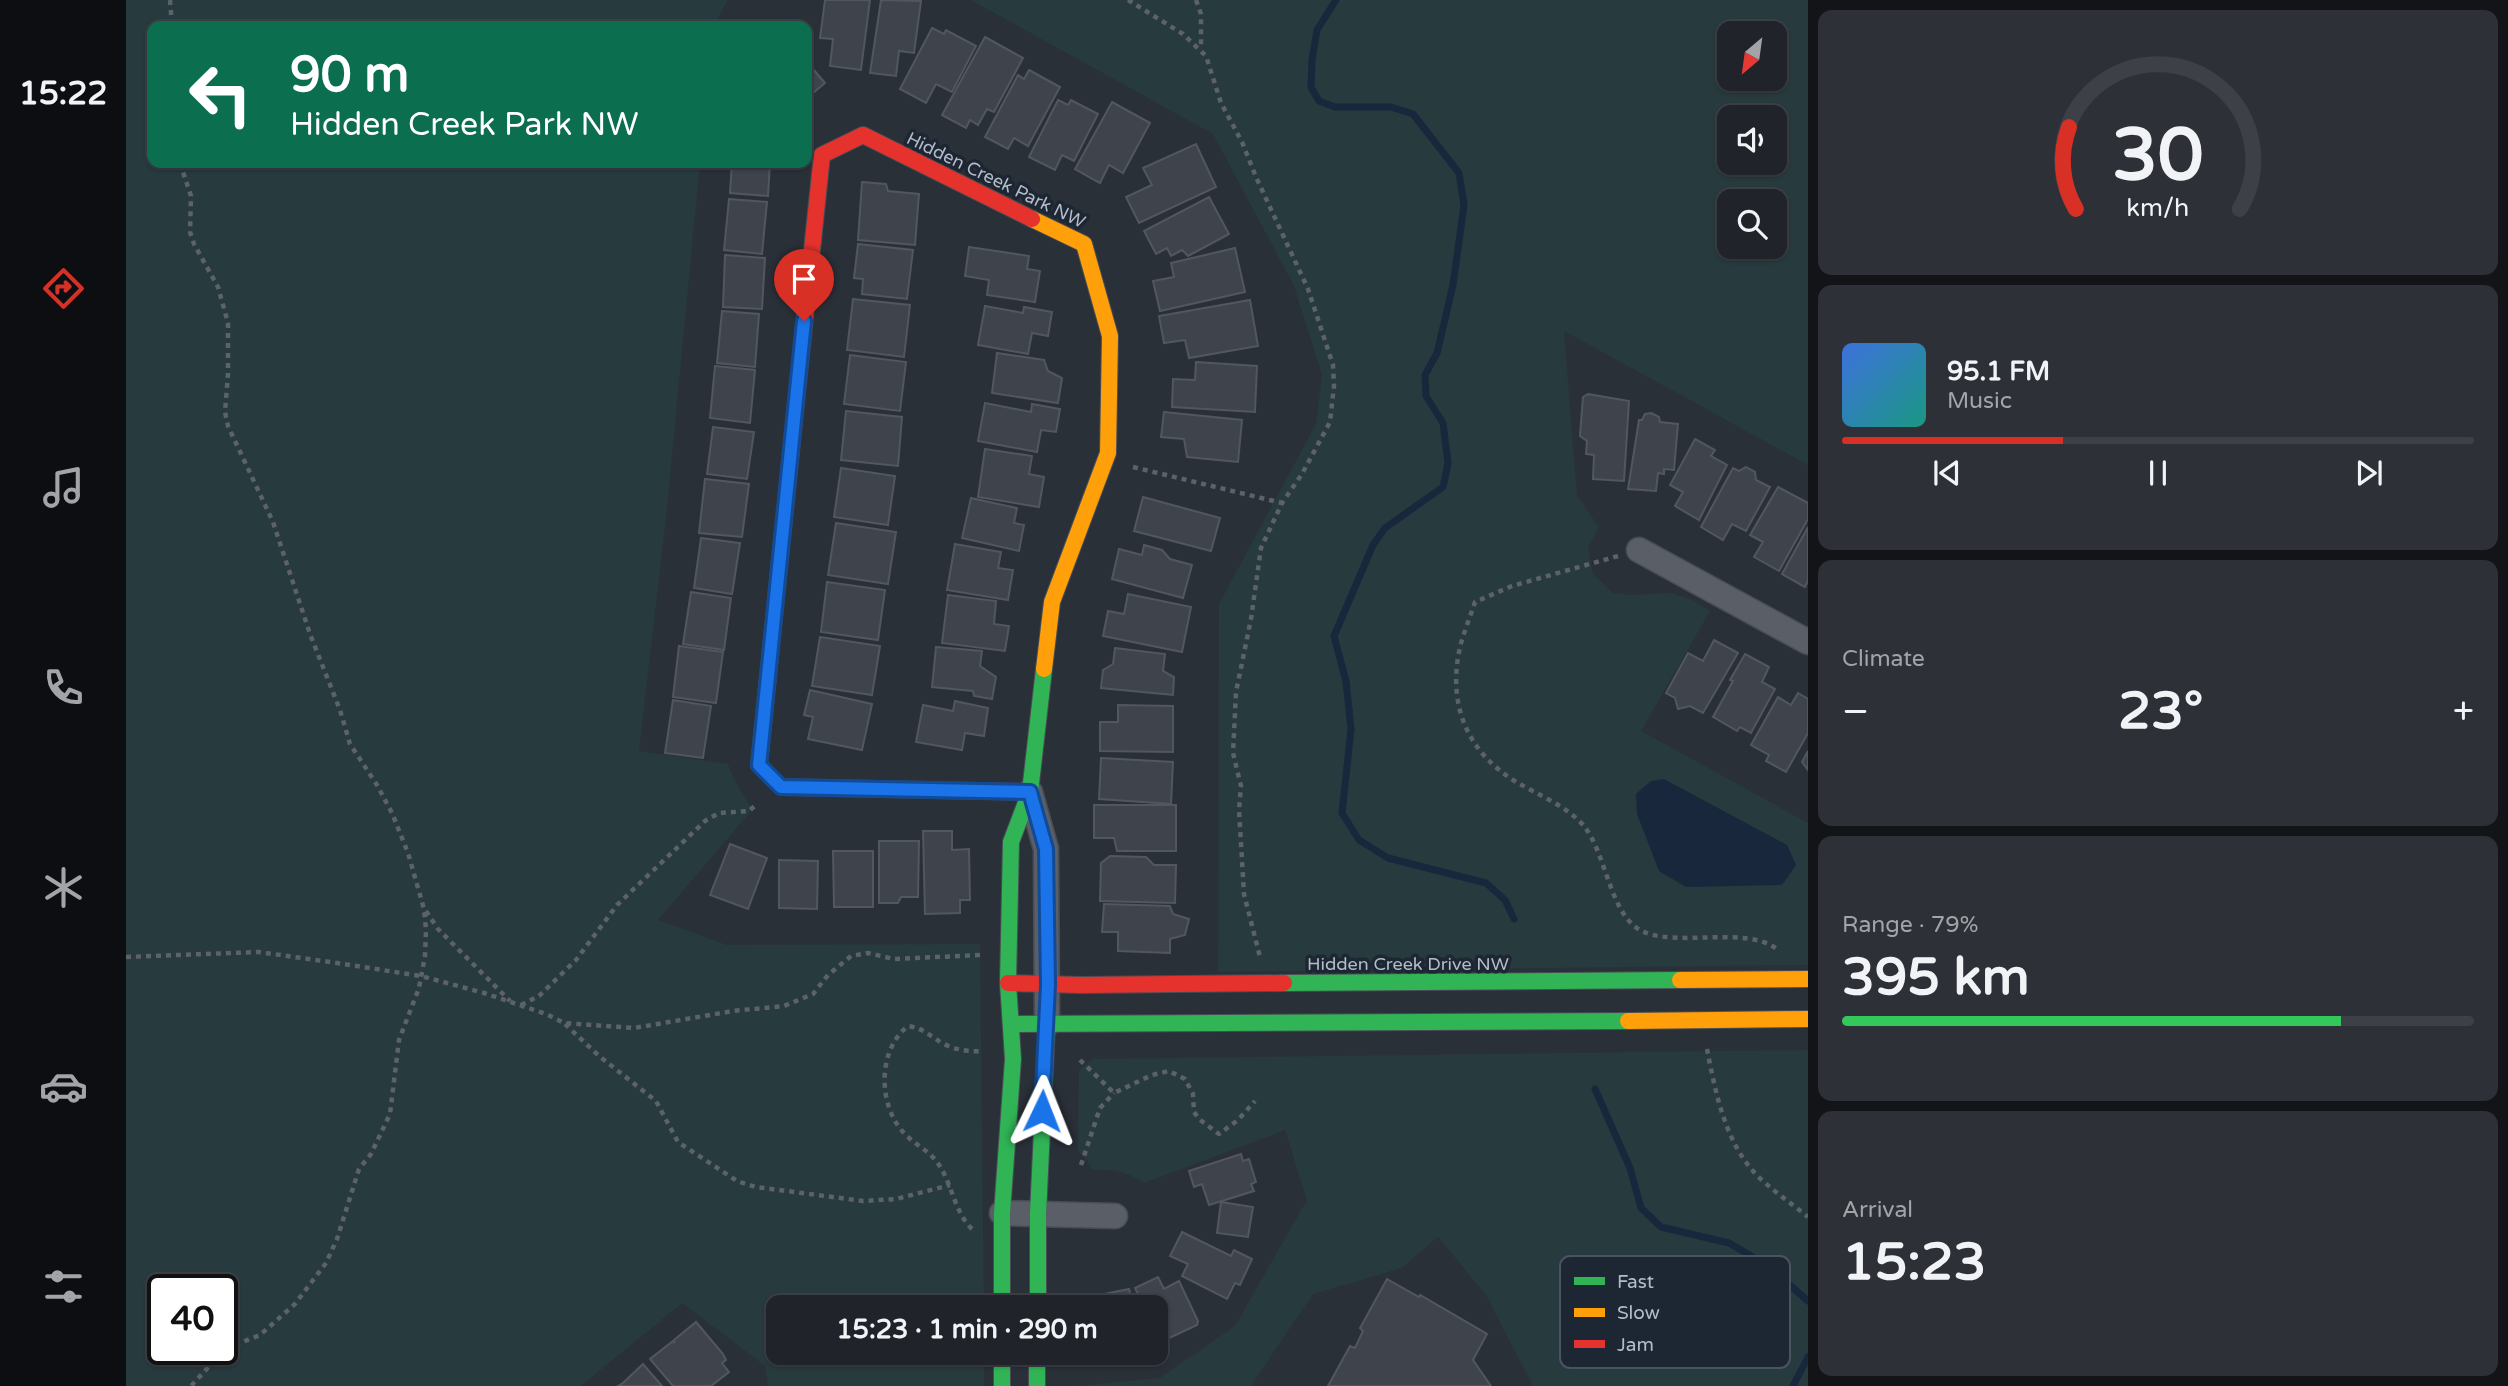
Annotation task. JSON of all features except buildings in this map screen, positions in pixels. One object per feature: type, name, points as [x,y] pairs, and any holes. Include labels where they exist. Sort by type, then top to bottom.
[{"type":"street","name":"Hidden Creek Park NW","points":[[863,135],[1084,244],[1110,336],[1108,453],[1052,602],[1030,792],[781,787],[759,765],[822,155],[863,135]]},
{"type":"street","points":[[1639,550],[1808,642]]},
{"type":"street","points":[[1002,1295],[1002,1213],[1013,1059],[1008,983],[1011,842],[1030,792]]},
{"type":"street","points":[[1030,792],[1046,849],[1048,985],[1038,1214],[1038,1295]]},
{"type":"street","name":"Hidden Creek Drive NW","points":[[1008,983],[1048,985],[1808,979]]},
{"type":"street","points":[[1012,1024],[1808,1018]]},
{"type":"street","points":[[1002,1213],[1115,1216]]},
{"type":"street","points":[[1002,1365],[1002,1386]]},
{"type":"street","points":[[1037,1365],[1037,1386]]},
{"type":"path","points":[[170,0],[172,21]]},
{"type":"path","points":[[1128,0],[1183,34],[1206,56],[1221,103],[1242,142],[1308,289],[1332,365],[1334,386],[1330,422],[1309,463],[1282,503],[1261,548],[1260,567],[1255,582],[1234,711],[1233,753],[1241,786],[1239,810],[1244,894],[1260,961]]},
{"type":"path","points":[[1196,0],[1200,14],[1201,49]]},
{"type":"path","points":[[182,168],[191,196],[190,232],[218,287],[228,323],[225,412],[228,426],[273,522],[350,744],[392,813],[408,853],[424,909],[425,956],[419,988],[399,1040],[390,1114],[370,1154],[359,1169],[337,1239],[326,1264],[296,1304],[260,1335],[235,1345],[214,1361],[191,1386]]},
{"type":"path","points":[[1125,465],[1282,503]]},
{"type":"path","points":[[1639,550],[1512,586],[1475,602],[1457,667],[1458,700],[1466,732],[1488,761],[1506,776],[1571,814],[1583,825],[1600,851],[1618,906],[1639,930],[1650,934],[1758,941],[1773,946],[1781,954]]},
{"type":"path","points":[[520,1005],[539,996],[576,960],[617,905],[705,821],[719,813],[749,811],[757,804]]},
{"type":"path","points":[[424,909],[438,929],[511,1002]]},
{"type":"path","points":[[126,957],[259,952],[421,976],[511,1002],[564,1023],[634,1028],[733,1011],[784,1006],[813,994],[828,975],[851,956],[868,953],[894,959],[983,955]]},
{"type":"path","points":[[564,1023],[599,1056],[656,1101],[678,1142],[737,1181],[756,1188],[863,1202],[896,1199],[950,1185]]},
{"type":"path","points":[[983,1051],[966,1052],[943,1044],[918,1027],[908,1026],[898,1034],[889,1051],[884,1072],[890,1113],[904,1133],[937,1162],[966,1223],[973,1230],[983,1232]]},
{"type":"path","points":[[1707,1045],[1717,1102],[1733,1138],[1753,1171],[1808,1216]]},
{"type":"path","points":[[1080,1060],[1114,1093]]},
{"type":"path","points":[[1081,1165],[1100,1108],[1114,1093],[1152,1076],[1169,1071],[1185,1079],[1192,1094],[1194,1112],[1219,1134],[1238,1120],[1255,1101]]},
{"type":"green space","points":[[126,0],[728,0],[716,21],[147,21],[147,168],[700,168],[666,518],[639,751],[728,764],[752,810],[658,920],[727,945],[980,944],[984,1295],[766,1295],[766,1365],[984,1365],[984,1386],[768,1386],[765,1366],[682,1303],[581,1386],[126,1386]]},
{"type":"green space","points":[[971,0],[1808,0],[1808,465],[1564,331],[1577,496],[1599,527],[1588,547],[1593,574],[1613,593],[1671,593],[1692,600],[1710,611],[1641,731],[1808,823],[1808,965],[1218,972],[1219,604],[1316,424],[1322,375],[1294,286],[1213,134]]},
{"type":"green space","points":[[1808,1050],[1808,1386],[1533,1386],[1486,1295],[1438,1237],[1402,1268],[1313,1294],[1251,1386],[1076,1386],[1160,1378],[1235,1326],[1307,1200],[1285,1130],[1144,1183],[1124,1173],[1091,1169],[1078,1151],[1079,1070],[1093,1059]]},
{"type":"water","points":[[1664,779],[1787,845],[1796,865],[1782,885],[1686,887],[1659,871],[1637,814],[1636,794],[1651,781]]},
{"type":"waterway","points":[[1336,0],[1317,30],[1311,87],[1319,101],[1335,107],[1391,107],[1413,114],[1459,173],[1464,205],[1453,285],[1437,353],[1425,375],[1426,396],[1443,423],[1448,463],[1443,487],[1385,528],[1373,545],[1334,636],[1346,681],[1351,729],[1342,813],[1359,840],[1388,858],[1486,883],[1505,900],[1514,919]]},
{"type":"waterway","points":[[1595,1089],[1630,1168],[1641,1208],[1661,1227],[1729,1243],[1751,1256]]},
{"type":"waterway","points":[[1790,1285],[1808,1301]]},
{"type":"waterway","points":[[1793,1386],[1808,1357]]},
{"type":"traffic: fast","points":[[763,769],[759,765],[797,393]]},
{"type":"traffic: fast","points":[[1002,1295],[1002,1213],[1013,1059],[1008,983],[1011,842],[1030,792],[1044,669]]},
{"type":"traffic: fast","points":[[1284,983],[1680,980]]},
{"type":"traffic: fast","points":[[1011,1024],[1628,1021]]},
{"type":"traffic: fast","points":[[1038,1295],[1038,1214],[1047,1024]]},
{"type":"traffic: fast","points":[[1002,1365],[1002,1386]]},
{"type":"traffic: fast","points":[[1037,1365],[1037,1386]]},
{"type":"traffic: slow","points":[[1032,219],[1084,244],[1110,336],[1108,453],[1052,602],[1044,669]]},
{"type":"traffic: slow","points":[[763,769],[781,787],[1030,792]]},
{"type":"traffic: slow","points":[[1680,980],[1808,979]]},
{"type":"traffic: slow","points":[[1628,1021],[1808,1019]]},
{"type":"traffic: jam","points":[[797,393],[822,155],[863,135],[1032,219]]},
{"type":"traffic: jam","points":[[1008,983],[1284,983]]},
{"type":"route","points":[[804,321],[759,765],[781,787],[1030,792],[1046,849],[1048,985],[1042,1111]]}]
